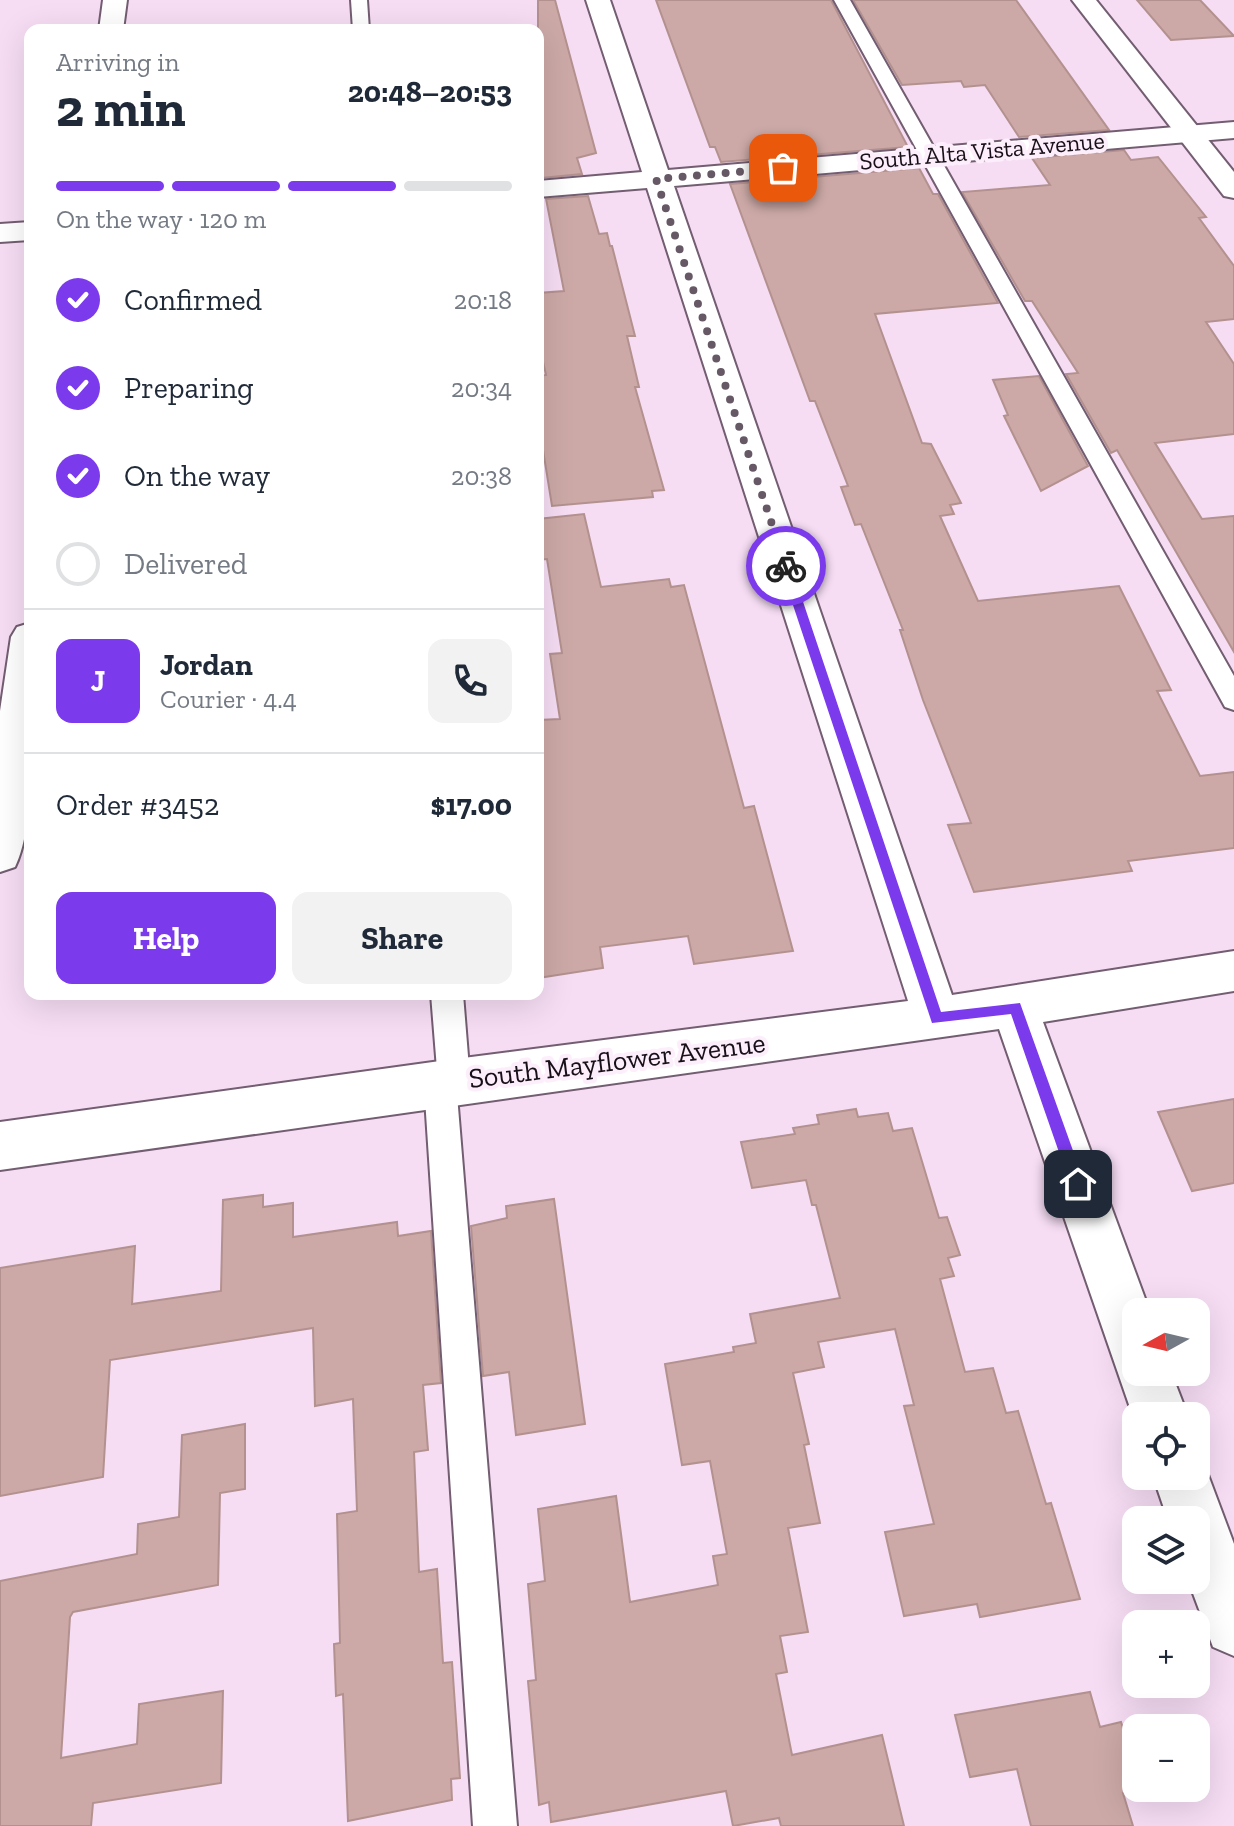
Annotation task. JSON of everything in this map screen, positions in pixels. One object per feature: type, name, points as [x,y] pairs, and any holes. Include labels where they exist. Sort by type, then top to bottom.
[{"type":"street","points":[[112,24],[115,0]]},
{"type":"street","points":[[598,0],[937,1018]]},
{"type":"street","points":[[1084,0],[1234,190]]},
{"type":"street","name":"South Alta Vista Avenue","points":[[544,188],[1234,130]]},
{"type":"street","points":[[0,233],[24,231]]},
{"type":"street","points":[[0,854],[24,680]]},
{"type":"street","name":"South Mayflower Avenue","points":[[0,1146],[447,1082],[1015,1007],[1234,971]]},
{"type":"street","points":[[1015,1007],[1122,1309]]},
{"type":"street","points":[[1186,1490],[1234,1626]]},
{"type":"lane","points":[[359,0],[361,24]]},
{"type":"lane","points":[[842,0],[1234,700]]},
{"type":"lane","points":[[447,1000],[447,1082],[495,1826]]},
{"type":"building","points":[[538,0],[555,0],[596,153],[577,158],[582,174],[544,178],[544,24],[538,24]]},
{"type":"building","points":[[656,0],[831,0],[908,147],[721,162],[715,147],[710,147]]},
{"type":"building","points":[[853,0],[1016,0],[1109,130],[1019,137],[985,85],[964,87],[961,81],[902,85]]},
{"type":"building","points":[[1137,0],[1200,0],[1234,36],[1171,40]]},
{"type":"building","points":[[1124,150],[1131,160],[1158,157],[1206,217],[1199,218],[1234,266],[1234,319],[1206,322],[1234,364],[1234,434],[1155,443],[1202,519],[1234,516],[1234,652],[1117,450],[1111,453],[1066,374],[1078,373],[1032,301],[1025,301],[962,192],[1050,185],[1032,158]]},
{"type":"building","points":[[919,168],[933,194],[938,194],[998,303],[875,314],[922,443],[931,444],[961,503],[950,505],[954,514],[940,516],[978,601],[1119,586],[1171,690],[1157,691],[1200,776],[1234,772],[1234,848],[1128,861],[1132,871],[974,892],[948,825],[971,823],[923,700],[900,630],[903,630],[861,524],[855,525],[841,487],[848,486],[815,401],[810,401],[730,184]]},
{"type":"building","points":[[588,196],[599,234],[607,233],[612,246],[635,336],[627,336],[639,387],[635,387],[664,490],[652,491],[653,497],[552,506],[544,456],[544,293],[564,291],[546,199]]},
{"type":"building","points":[[1039,376],[1088,466],[1041,491],[1004,416],[1008,415],[993,380]]},
{"type":"building","points":[[584,514],[601,587],[669,579],[671,587],[684,585],[744,808],[754,806],[793,951],[694,964],[688,936],[600,947],[603,968],[544,977],[544,720],[560,719],[550,654],[562,653],[547,559],[544,559],[544,518]]},
{"type":"building","points":[[1234,1099],[1234,1183],[1192,1191],[1158,1112]]},
{"type":"building","points":[[856,1109],[858,1117],[888,1113],[893,1131],[912,1128],[939,1218],[947,1217],[960,1255],[948,1258],[954,1276],[940,1279],[965,1372],[993,1368],[1006,1413],[1018,1411],[1046,1504],[1051,1503],[1080,1599],[980,1617],[977,1604],[904,1616],[885,1532],[934,1524],[904,1406],[914,1405],[895,1329],[818,1342],[824,1367],[793,1373],[809,1444],[804,1445],[820,1523],[788,1528],[808,1632],[780,1636],[787,1672],[776,1674],[792,1755],[882,1735],[904,1826],[781,1826],[779,1818],[733,1826],[726,1791],[551,1822],[549,1802],[539,1805],[528,1681],[536,1680],[528,1584],[545,1581],[538,1509],[616,1496],[630,1602],[718,1585],[713,1556],[727,1554],[710,1461],[682,1465],[665,1364],[734,1352],[733,1347],[756,1343],[750,1314],[840,1298],[816,1205],[812,1205],[806,1180],[752,1188],[741,1142],[795,1134],[793,1128],[819,1124],[817,1115]]},
{"type":"building","points":[[263,1195],[263,1207],[293,1203],[293,1237],[397,1222],[398,1236],[431,1231],[441,1383],[423,1385],[428,1450],[414,1452],[419,1572],[437,1569],[443,1663],[452,1662],[460,1778],[451,1779],[452,1800],[348,1821],[343,1694],[336,1696],[334,1644],[340,1643],[337,1514],[357,1511],[353,1399],[315,1406],[313,1328],[110,1360],[103,1477],[0,1496],[0,1268],[135,1246],[132,1304],[221,1291],[223,1200]]},
{"type":"building","points":[[554,1199],[585,1424],[516,1435],[509,1372],[483,1376],[471,1226],[507,1218],[506,1206]]},
{"type":"building","points":[[245,1424],[245,1489],[220,1493],[218,1585],[73,1612],[70,1617],[61,1758],[137,1744],[139,1704],[223,1691],[221,1783],[93,1803],[91,1826],[0,1826],[0,1581],[137,1554],[138,1524],[179,1517],[182,1435]]},
{"type":"building","points":[[1090,1692],[1100,1727],[1121,1722],[1122,1802],[1126,1802],[1133,1826],[1031,1826],[1017,1769],[970,1777],[955,1715]]},
{"type":"way so far","points":[[783,168],[656,179],[786,566]]},
{"type":"route","points":[[786,566],[937,1018],[1015,1007],[1078,1184]]}]
